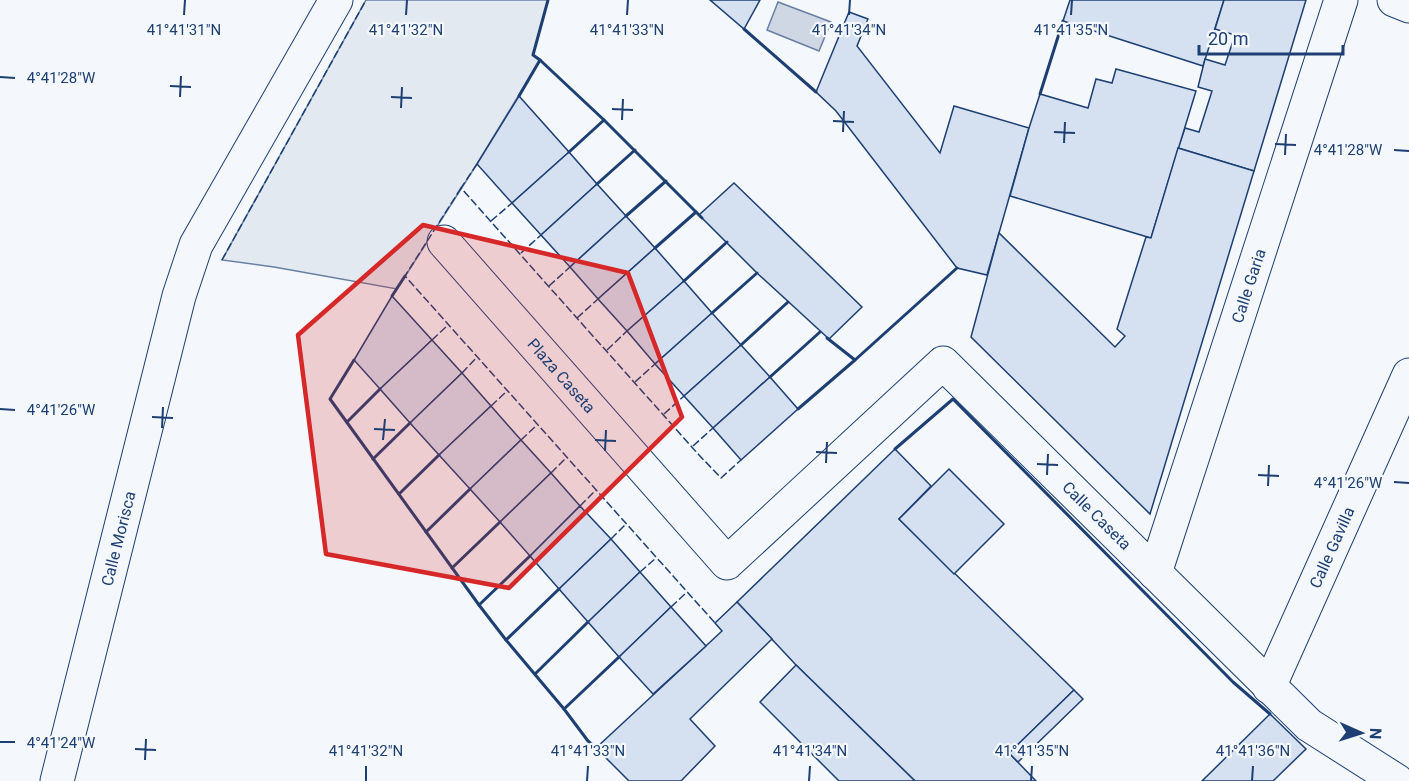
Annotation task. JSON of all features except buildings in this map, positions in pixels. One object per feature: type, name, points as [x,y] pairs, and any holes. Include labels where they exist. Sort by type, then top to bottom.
[{"type":"street","name":"Calle Morisca","points":[[57,781],[179,296],[196,244],[336,0]]},
{"type":"street","name":"Calle Garia","points":[[1155,573],[1341,0]]},
{"type":"street","points":[[1394,0],[1409,6]]},
{"type":"street","name":"Plaza Caseta","points":[[444,242],[727,562]]},
{"type":"street","name":"Calle Caseta","points":[[727,562],[943,363],[1309,725],[1397,781]]},
{"type":"street","name":"Calle Gavilla","points":[[1269,687],[1409,375]]},
{"type":"highlighted area","points":[[423,225],[628,273],[682,417],[509,588],[326,554],[298,335]]},
{"type":"shaded area","points":[[366,0],[548,0],[533,55],[540,60],[397,289],[222,260]]},
{"type":"shaded area","points":[[778,2],[831,22],[819,51],[767,30]]},
{"type":"fence","points":[[222,260],[366,0]]},
{"type":"fence","points":[[477,164],[461,188],[699,455],[721,478],[741,460]]},
{"type":"fence","points":[[461,188],[405,276],[715,623]]},
{"type":"fence","points":[[491,221],[512,203]]},
{"type":"fence","points":[[521,253],[541,235]]},
{"type":"fence","points":[[549,286],[570,267]]},
{"type":"fence","points":[[577,318],[598,299]]},
{"type":"fence","points":[[432,340],[448,325]]},
{"type":"fence","points":[[607,350],[627,331]]},
{"type":"fence","points":[[462,373],[477,357]]},
{"type":"fence","points":[[635,382],[655,364]]},
{"type":"fence","points":[[491,406],[507,391]]},
{"type":"fence","points":[[664,414],[684,396]]},
{"type":"fence","points":[[521,440],[537,425]]},
{"type":"fence","points":[[693,446],[713,428]]},
{"type":"fence","points":[[551,473],[566,458]]},
{"type":"fence","points":[[580,506],[596,490]]},
{"type":"fence","points":[[611,539],[626,524]]},
{"type":"fence","points":[[640,572],[656,558]]},
{"type":"fence","points":[[671,607],[687,592]]},
{"type":"wall","points":[[540,60],[533,55],[548,0]]},
{"type":"wall","points":[[1040,94],[1063,21]]},
{"type":"wall","points":[[744,29],[816,92]]},
{"type":"wall","points":[[519,96],[540,60],[702,218]]},
{"type":"wall","points":[[569,152],[604,120]]},
{"type":"wall","points":[[597,184],[635,150]]},
{"type":"wall","points":[[626,216],[666,181]]},
{"type":"wall","points":[[655,248],[696,212]]},
{"type":"wall","points":[[684,281],[727,242]]},
{"type":"wall","points":[[855,360],[957,268]]},
{"type":"wall","points":[[712,313],[757,273]]},
{"type":"wall","points":[[392,296],[405,276]]},
{"type":"wall","points":[[741,345],[788,302]]},
{"type":"wall","points":[[770,377],[820,332]]},
{"type":"wall","points":[[798,409],[855,360],[827,338]]},
{"type":"wall","points":[[354,360],[330,399],[506,640],[588,741],[596,748],[599,746]]},
{"type":"wall","points":[[347,422],[380,389]]},
{"type":"wall","points":[[895,449],[953,399],[1233,682],[1270,714]]},
{"type":"wall","points":[[373,459],[410,423]]},
{"type":"wall","points":[[399,494],[439,455]]},
{"type":"wall","points":[[426,532],[470,489]]},
{"type":"wall","points":[[452,568],[500,522]]},
{"type":"wall","points":[[479,605],[530,556]]},
{"type":"wall","points":[[506,640],[559,589]]},
{"type":"wall","points":[[535,674],[588,622]]},
{"type":"wall","points":[[564,709],[619,657]]}]
